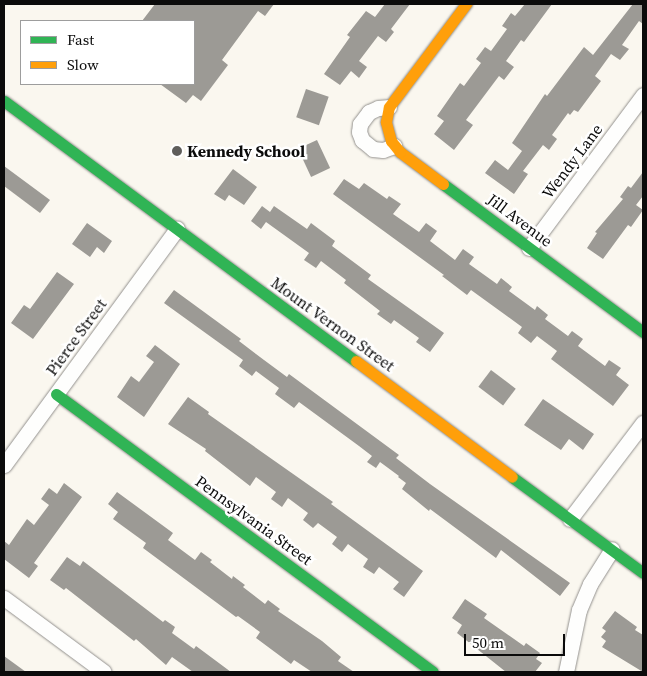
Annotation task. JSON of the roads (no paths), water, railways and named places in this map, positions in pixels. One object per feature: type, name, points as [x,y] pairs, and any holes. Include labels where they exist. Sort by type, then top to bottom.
[{"type":"street","points":[[394,146],[383,150],[373,149],[362,140],[359,132],[363,118],[369,112],[378,108],[389,107],[466,4]]},
{"type":"street","name":"Wendy Lane","points":[[529,248],[643,95]]},
{"type":"street","name":"Mount Vernon Street","points":[[4,102],[643,573]]},
{"type":"street","name":"Jill Avenue","points":[[389,107],[386,128],[394,146],[643,332]]},
{"type":"street","name":"Pierce Street","points":[[4,465],[176,229]]},
{"type":"street","name":"Pennsylvania Street","points":[[56,394],[433,672]]},
{"type":"street","points":[[570,519],[643,423]]},
{"type":"street","points":[[566,672],[579,610],[590,584],[612,549]]},
{"type":"street","points":[[4,598],[104,672]]},
{"type":"place","name":"Kennedy School","points":[[177,151]]}]
